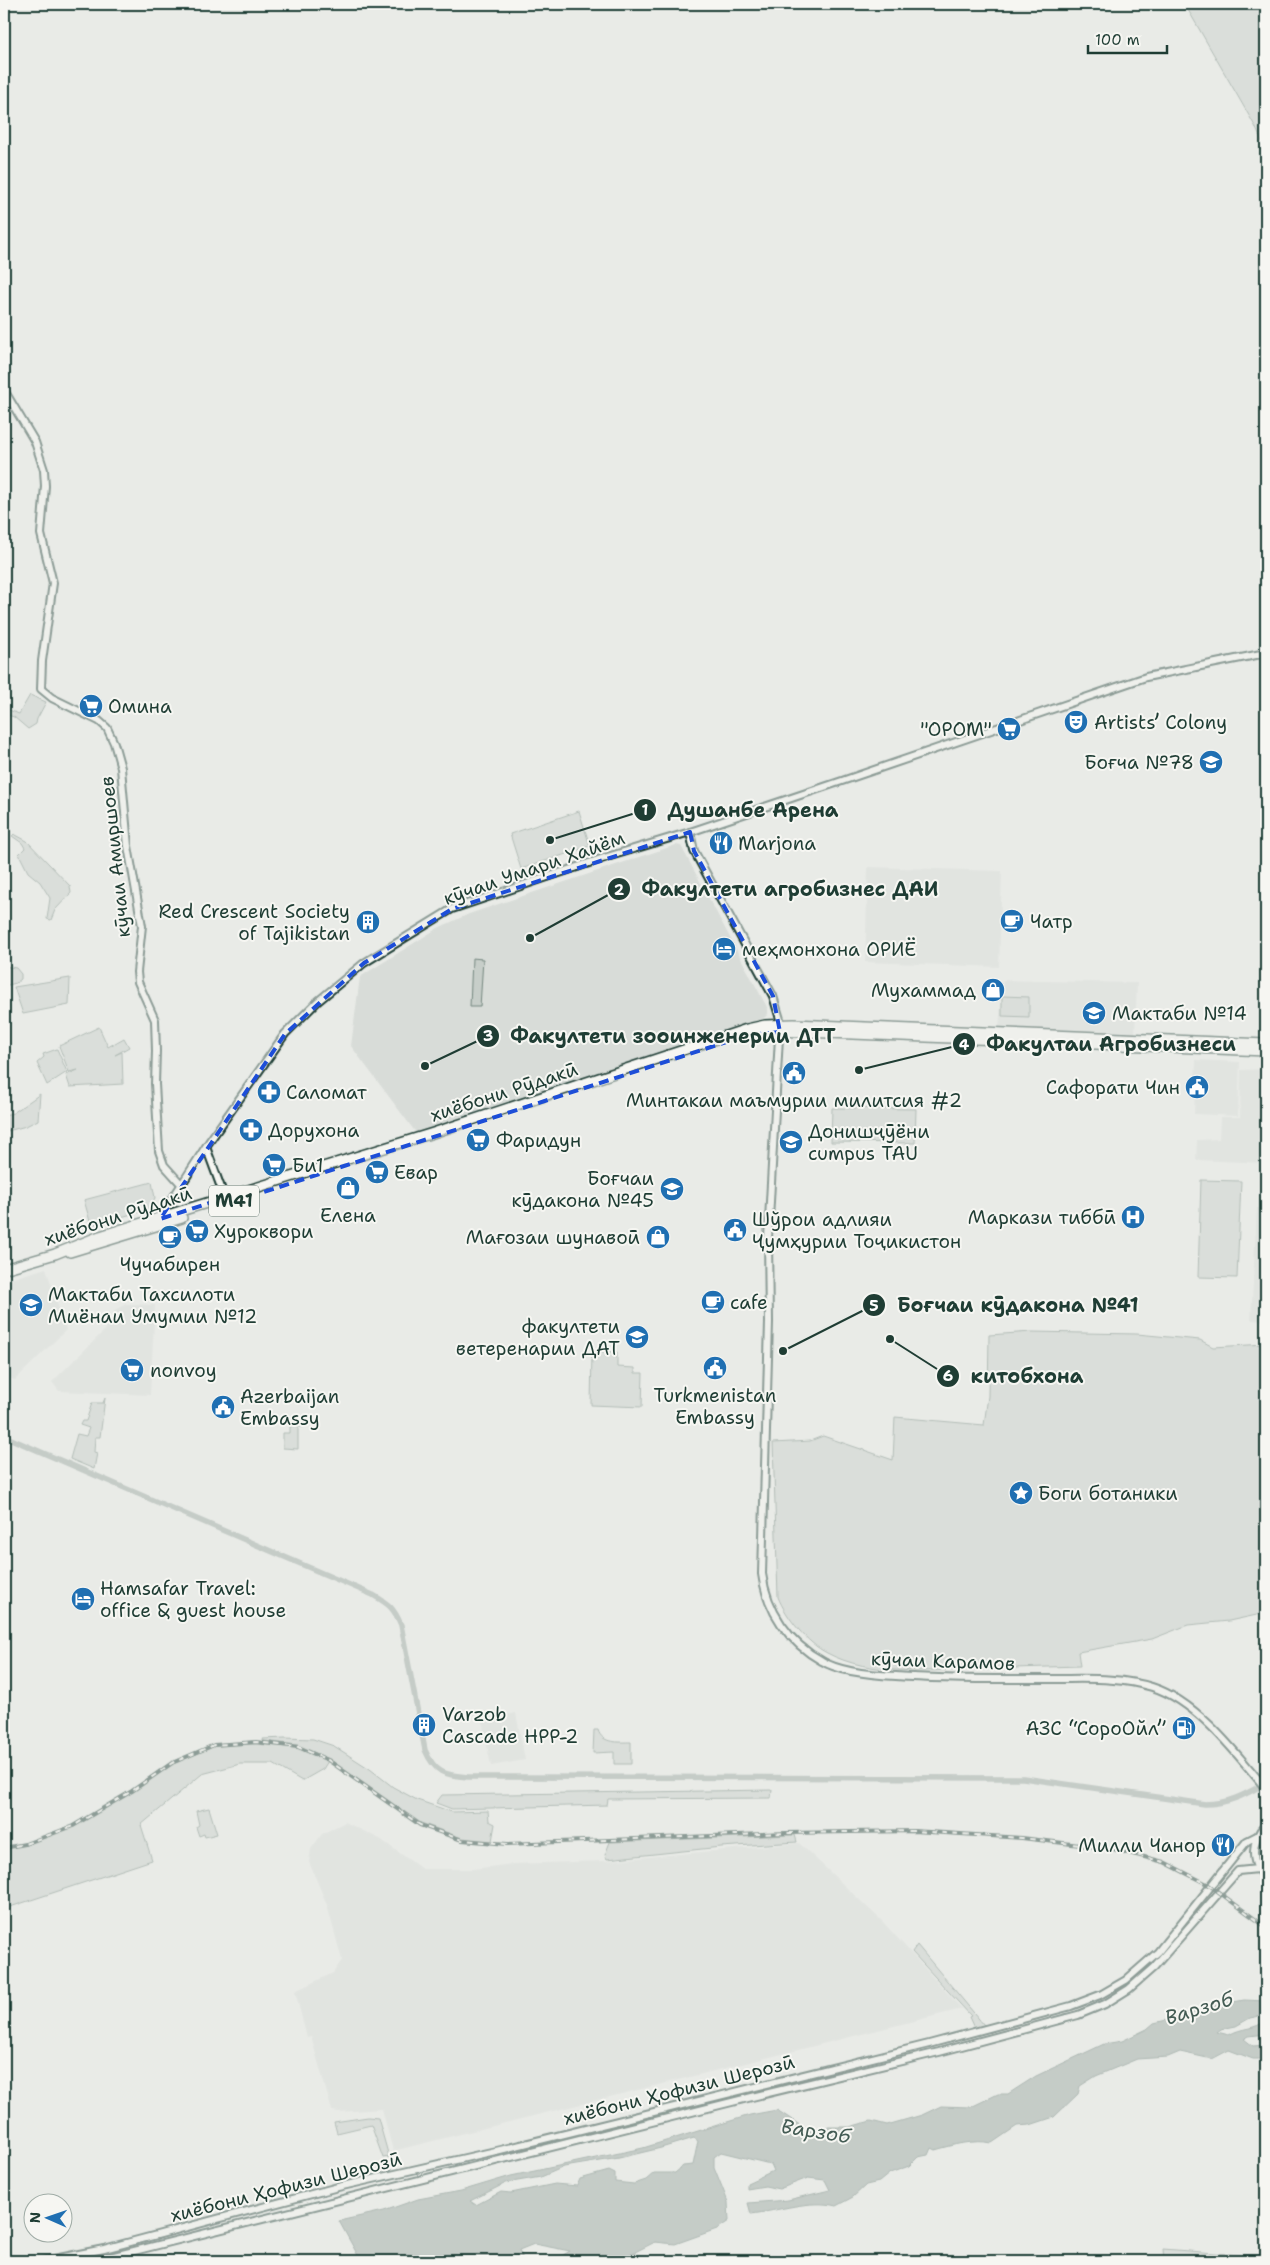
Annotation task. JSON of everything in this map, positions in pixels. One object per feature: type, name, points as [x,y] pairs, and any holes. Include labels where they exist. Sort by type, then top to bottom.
[{"type":"highway","points":[[780,1028],[1266,1044]]},
{"type":"highway","name":"M41","points":[[55,1254],[86,1248],[154,1228],[226,1201],[727,1041],[780,1028],[1266,1051]]},
{"type":"highway","name":"хиёбони Рӯдакӣ","points":[[4,1269],[55,1254],[100,1236],[226,1201]]},
{"type":"main road","name":"кӯчаи Амиршоев","points":[[4,390],[32,435],[44,470],[45,486],[40,534],[53,582],[40,683],[41,689],[52,698],[90,716],[106,728],[114,743],[121,768],[128,846],[142,926],[137,972],[138,982],[149,1003],[155,1027],[155,1084],[159,1151],[164,1165],[182,1185]]},
{"type":"main road","name":"кӯчаи Умари Хайём","points":[[154,1228],[206,1147],[285,1034],[317,1002],[364,963],[452,910],[617,854],[690,832],[1146,677],[1266,654]]},
{"type":"main road","name":"кӯчаи Карамов","points":[[690,832],[694,851],[773,996],[779,1012],[780,1028],[768,1238],[769,1322],[762,1574],[768,1603],[782,1625],[798,1644],[823,1662],[864,1674],[927,1679],[1108,1678],[1152,1686],[1172,1695],[1196,1711],[1266,1789]]},
{"type":"main road","points":[[206,1147],[226,1201]]},
{"type":"main road","name":"хиёбони Ҳофизи Шерозӣ","points":[[44,2261],[104,2249],[338,2188],[529,2143],[1047,2012],[1100,1995],[1126,1980],[1169,1940],[1247,1841],[1257,1836],[1266,1824]]},
{"type":"main road","points":[[1257,1836],[1254,1856],[1258,1869],[1266,1879]]},
{"type":"main road","name":"хиёбони Ҳофизи Шерозӣ","points":[[94,2261],[752,2097],[930,2055],[1049,2023],[1105,2004],[1129,1989],[1165,1956],[1238,1871],[1258,1869]]},
{"type":"main road","points":[[1047,2012],[1049,2023]]},
{"type":"highlighted area","points":[[690,832],[694,851],[773,996],[780,1032],[748,1035],[227,1204],[225,1198],[160,1219],[285,1034],[364,963],[452,909]]},
{"type":"shaded area","points":[[1188,4],[1266,4],[1266,151],[1255,126],[1187,8]]},
{"type":"shaded area","points":[[30,695],[46,702],[36,724],[28,729],[14,717],[4,714],[4,708],[19,714]]},
{"type":"shaded area","points":[[579,811],[590,846],[521,869],[510,834]]},
{"type":"shaded area","points":[[14,834],[27,841],[70,886],[71,893],[55,910],[51,920],[47,919],[50,898],[40,882],[28,872],[19,854],[25,848],[22,843],[12,836]]},
{"type":"shaded area","points":[[676,845],[681,846],[768,1009],[768,1014],[764,1018],[417,1134],[351,1046],[360,977],[438,928],[469,914]]},
{"type":"shaded area","points":[[868,867],[1002,871],[999,967],[865,962]]},
{"type":"shaded area","points":[[472,958],[483,959],[480,1007],[470,1007]]},
{"type":"shaded area","points":[[4,966],[16,968],[21,974],[21,979],[16,983],[4,986]]},
{"type":"shaded area","points":[[70,978],[69,1005],[23,1014],[14,987]]},
{"type":"shaded area","points":[[1003,980],[1137,983],[1135,1035],[999,1028]]},
{"type":"shaded area","points":[[1002,996],[1029,997],[1029,1017],[1002,1016]]},
{"type":"shaded area","points":[[99,1027],[108,1047],[124,1038],[129,1047],[115,1055],[122,1052],[123,1084],[70,1087],[66,1075],[78,1070],[69,1072],[59,1046]]},
{"type":"shaded area","points":[[57,1049],[67,1072],[47,1085],[37,1063],[44,1057],[43,1054]]},
{"type":"shaded area","points":[[1196,1060],[1240,1062],[1238,1116],[1194,1114]]},
{"type":"shaded area","points":[[1266,1069],[1266,1163],[1196,1160],[1197,1140],[1219,1139],[1220,1117],[1240,1117],[1241,1070]]},
{"type":"shaded area","points":[[40,1094],[38,1120],[26,1126],[4,1132],[4,1115],[13,1113]]},
{"type":"shaded area","points":[[832,1108],[916,1109],[915,1143],[831,1142]]},
{"type":"shaded area","points":[[1201,1180],[1241,1181],[1237,1278],[1198,1277]]},
{"type":"shaded area","points":[[152,1182],[155,1198],[147,1210],[91,1225],[84,1200]]},
{"type":"shaded area","points":[[1257,1208],[1266,1208],[1266,1321],[1251,1320]]},
{"type":"shaded area","name":"Мактаби Тахсилоти Миёнаи Умумии №12","points":[[46,1268],[66,1330],[15,1380],[4,1376],[4,1281]]},
{"type":"shaded area","points":[[126,1304],[155,1305],[150,1395],[59,1391],[52,1382],[103,1332],[115,1310]]},
{"type":"shaded area","name":"Боги ботаники","points":[[1032,1332],[1137,1334],[1200,1340],[1213,1347],[1266,1344],[1266,1613],[1229,1621],[1188,1625],[1152,1639],[1078,1652],[1080,1666],[943,1671],[882,1669],[844,1660],[819,1649],[798,1629],[786,1613],[778,1597],[773,1443],[810,1441],[823,1436],[893,1460],[895,1417],[984,1425],[988,1396],[989,1335]]},
{"type":"shaded area","points":[[592,1351],[617,1352],[617,1367],[635,1368],[635,1373],[643,1373],[642,1407],[591,1405]]},
{"type":"shaded area","points":[[105,1398],[100,1437],[95,1437],[94,1452],[97,1453],[94,1469],[70,1459],[77,1434],[86,1436],[89,1428],[80,1425],[82,1421],[86,1421],[92,1403],[103,1403]]},
{"type":"shaded area","points":[[294,1418],[304,1418],[304,1427],[298,1427],[298,1449],[283,1448],[283,1433],[290,1433],[290,1426],[293,1426]]},
{"type":"shaded area","points":[[516,1713],[525,1760],[491,1766],[482,1720]]},
{"type":"shaded area","points":[[594,1730],[598,1730],[600,1735],[607,1740],[631,1742],[631,1764],[614,1764],[614,1752],[593,1753]]},
{"type":"shaded area","points":[[263,1739],[313,1739],[334,1746],[370,1769],[393,1787],[417,1800],[452,1812],[488,1811],[489,1821],[495,1824],[492,1841],[462,1838],[421,1823],[329,1759],[298,1745],[264,1741]]},
{"type":"shaded area","points":[[256,1744],[297,1748],[328,1761],[323,1769],[302,1781],[273,1764],[240,1764],[202,1774],[141,1825],[152,1860],[4,1909],[4,1849],[25,1845],[73,1827],[173,1764],[215,1746]]},
{"type":"shaded area","points":[[772,1790],[771,1798],[608,1799],[607,1805],[452,1809],[436,1803],[442,1795]]},
{"type":"shaded area","points":[[209,1808],[217,1834],[205,1837],[204,1834],[199,1836],[196,1827],[199,1825],[196,1811]]},
{"type":"shaded area","points":[[345,1822],[380,1839],[422,1869],[473,1869],[512,1864],[603,1861],[799,1843],[882,1921],[962,2009],[393,2151],[382,2109],[332,2111],[311,2037],[307,2038],[295,1991],[333,1973],[342,1960],[327,1905],[309,1862],[311,1849],[322,1834]]},
{"type":"shaded area","points":[[795,1835],[797,1842],[721,1847],[607,1859],[605,1855],[610,1842]]},
{"type":"shaded area","points":[[917,1945],[984,2025],[974,2028],[969,2017],[971,2016],[912,1952]]},
{"type":"shaded area","points":[[368,2117],[378,2118],[389,2157],[383,2158],[371,2125],[337,2133],[334,2122]]},
{"type":"shaded area","points":[[1163,2249],[1266,2257],[1266,2261],[1164,2261]]},
{"type":"water","name":"Варзоб","points":[[1244,2000],[1266,2001],[1266,2017],[1265,2015],[1250,2018],[1236,2026],[1221,2029],[1217,2032],[1229,2035],[1258,2025],[1266,2020],[1266,2034],[1249,2036],[1244,2039],[1253,2046],[1266,2045],[1266,2059],[1253,2059],[1229,2050],[1212,2059],[1180,2052],[1168,2057],[1137,2059],[1096,2076],[1080,2086],[1078,2094],[1054,2117],[1030,2125],[1017,2126],[992,2143],[971,2142],[935,2150],[931,2148],[928,2155],[918,2157],[909,2166],[890,2173],[879,2182],[866,2185],[853,2197],[836,2206],[826,2204],[805,2205],[751,2214],[748,2203],[788,2200],[830,2190],[825,2180],[808,2178],[779,2189],[765,2186],[747,2189],[747,2183],[773,2171],[770,2164],[721,2152],[714,2157],[714,2167],[728,2202],[729,2221],[717,2229],[675,2244],[655,2242],[617,2261],[546,2261],[558,2258],[570,2251],[534,2244],[519,2250],[524,2261],[361,2261],[339,2221],[384,2211],[418,2199],[461,2191],[511,2176],[643,2148],[750,2115],[777,2110],[809,2131],[826,2127],[849,2127],[871,2121],[887,2125],[922,2115],[941,2106],[971,2107],[998,2094],[1008,2094],[1036,2076],[1104,2044],[1122,2041],[1147,2029],[1154,2023],[1179,2017],[1202,2008]],"holes":[[[694,2138],[698,2141],[693,2165],[683,2166],[675,2173],[654,2173],[646,2180],[634,2184],[615,2182],[615,2174],[609,2171],[580,2179],[577,2186],[555,2184],[511,2193],[501,2192],[476,2205],[470,2201],[506,2183],[541,2177],[564,2167],[619,2158]]]},
{"type":"waterway","points":[[4,1436],[373,1595],[387,1604],[396,1614],[401,1625],[425,1750],[433,1764],[446,1774],[468,1777],[1023,1778],[1205,1804],[1230,1800],[1266,1783]]},
{"type":"railway","points":[[4,1848],[25,1844],[73,1826],[132,1791],[172,1763],[214,1745],[256,1742],[298,1747],[328,1760],[420,1825],[462,1840],[507,1844],[786,1833],[914,1831],[1022,1838],[1113,1849],[1164,1862],[1209,1885],[1266,1927]]},
{"type":"place","name":"Омина","points":[[91,706]]},
{"type":"place","name":"Artists’ Colony","points":[[1076,722]]},
{"type":"place","name":"\"OPOM\"","points":[[1009,729]]},
{"type":"place","name":"Боғча №78","points":[[1211,762]]},
{"type":"place","name":"Душанбе Арена","points":[[550,840]]},
{"type":"place","name":"Marjona","points":[[721,843]]},
{"type":"place","name":"Чатр","points":[[1012,921]]},
{"type":"place","name":"Red Crescent Society of Tajikistan","points":[[368,922]]},
{"type":"place","name":"Факултети агробизнес ДАИ","points":[[530,938]]},
{"type":"place","name":"меҳмонхона ОРИЁ","points":[[724,949]]},
{"type":"place","name":"Мухаммад","points":[[993,990]]},
{"type":"place","name":"Мактаби №14","points":[[1094,1013]]},
{"type":"place","name":"Факултети зооинженерии ДТТ","points":[[425,1066]]},
{"type":"place","name":"Факултаи Агробизнеси","points":[[859,1070]]},
{"type":"place","name":"Минтакаи маъмурии милитсия #2","points":[[794,1073]]},
{"type":"place","name":"Сафорати Чин","points":[[1197,1087]]},
{"type":"place","name":"Саломат","points":[[269,1092]]},
{"type":"place","name":"Дорухона","points":[[251,1130]]},
{"type":"place","name":"Фаридун","points":[[478,1140]]},
{"type":"place","name":"Донишҷӯёни cumpus TAU","points":[[791,1142]]},
{"type":"place","name":"Би1","points":[[274,1165]]},
{"type":"place","name":"Евар","points":[[377,1172]]},
{"type":"place","name":"Елена","points":[[348,1188]]},
{"type":"place","name":"Боғчаи кӯдакона №45","points":[[672,1189]]},
{"type":"place","name":"Маркази тиббӣ","points":[[1133,1217]]},
{"type":"place","name":"Шўрои адлияи Ҷумҳурии Тоҷикистон","points":[[735,1230]]},
{"type":"place","name":"Хуроквори","points":[[197,1231]]},
{"type":"place","name":"Чучабирен","points":[[170,1237]]},
{"type":"place","name":"Мағозаи шунавоӣ","points":[[658,1237]]},
{"type":"place","name":"cafe","points":[[713,1302]]},
{"type":"place","name":"Мактаби Тахсилоти Миёнаи Умумии №12","points":[[31,1305]]},
{"type":"place","name":"факултети ветеренарии ДАТ","points":[[637,1337]]},
{"type":"place","name":"китобхона","points":[[890,1339]]},
{"type":"place","name":"Боғчаи кӯдакона №41","points":[[783,1351]]},
{"type":"place","name":"Turkmenistan Embassy","points":[[715,1368]]},
{"type":"place","name":"nonvoy","points":[[132,1370]]},
{"type":"place","name":"Azerbaijan Embassy","points":[[223,1407]]},
{"type":"place","name":"Боги ботаники","points":[[1021,1493]]},
{"type":"place","name":"Hamsafar Travel: office & guest house","points":[[83,1599]]},
{"type":"place","name":"Varzob Cascade HPP-2","points":[[424,1725]]},
{"type":"place","name":"АЗС “СороОйл”","points":[[1184,1728]]},
{"type":"place","name":"Милли Чанор","points":[[1223,1845]]}]
